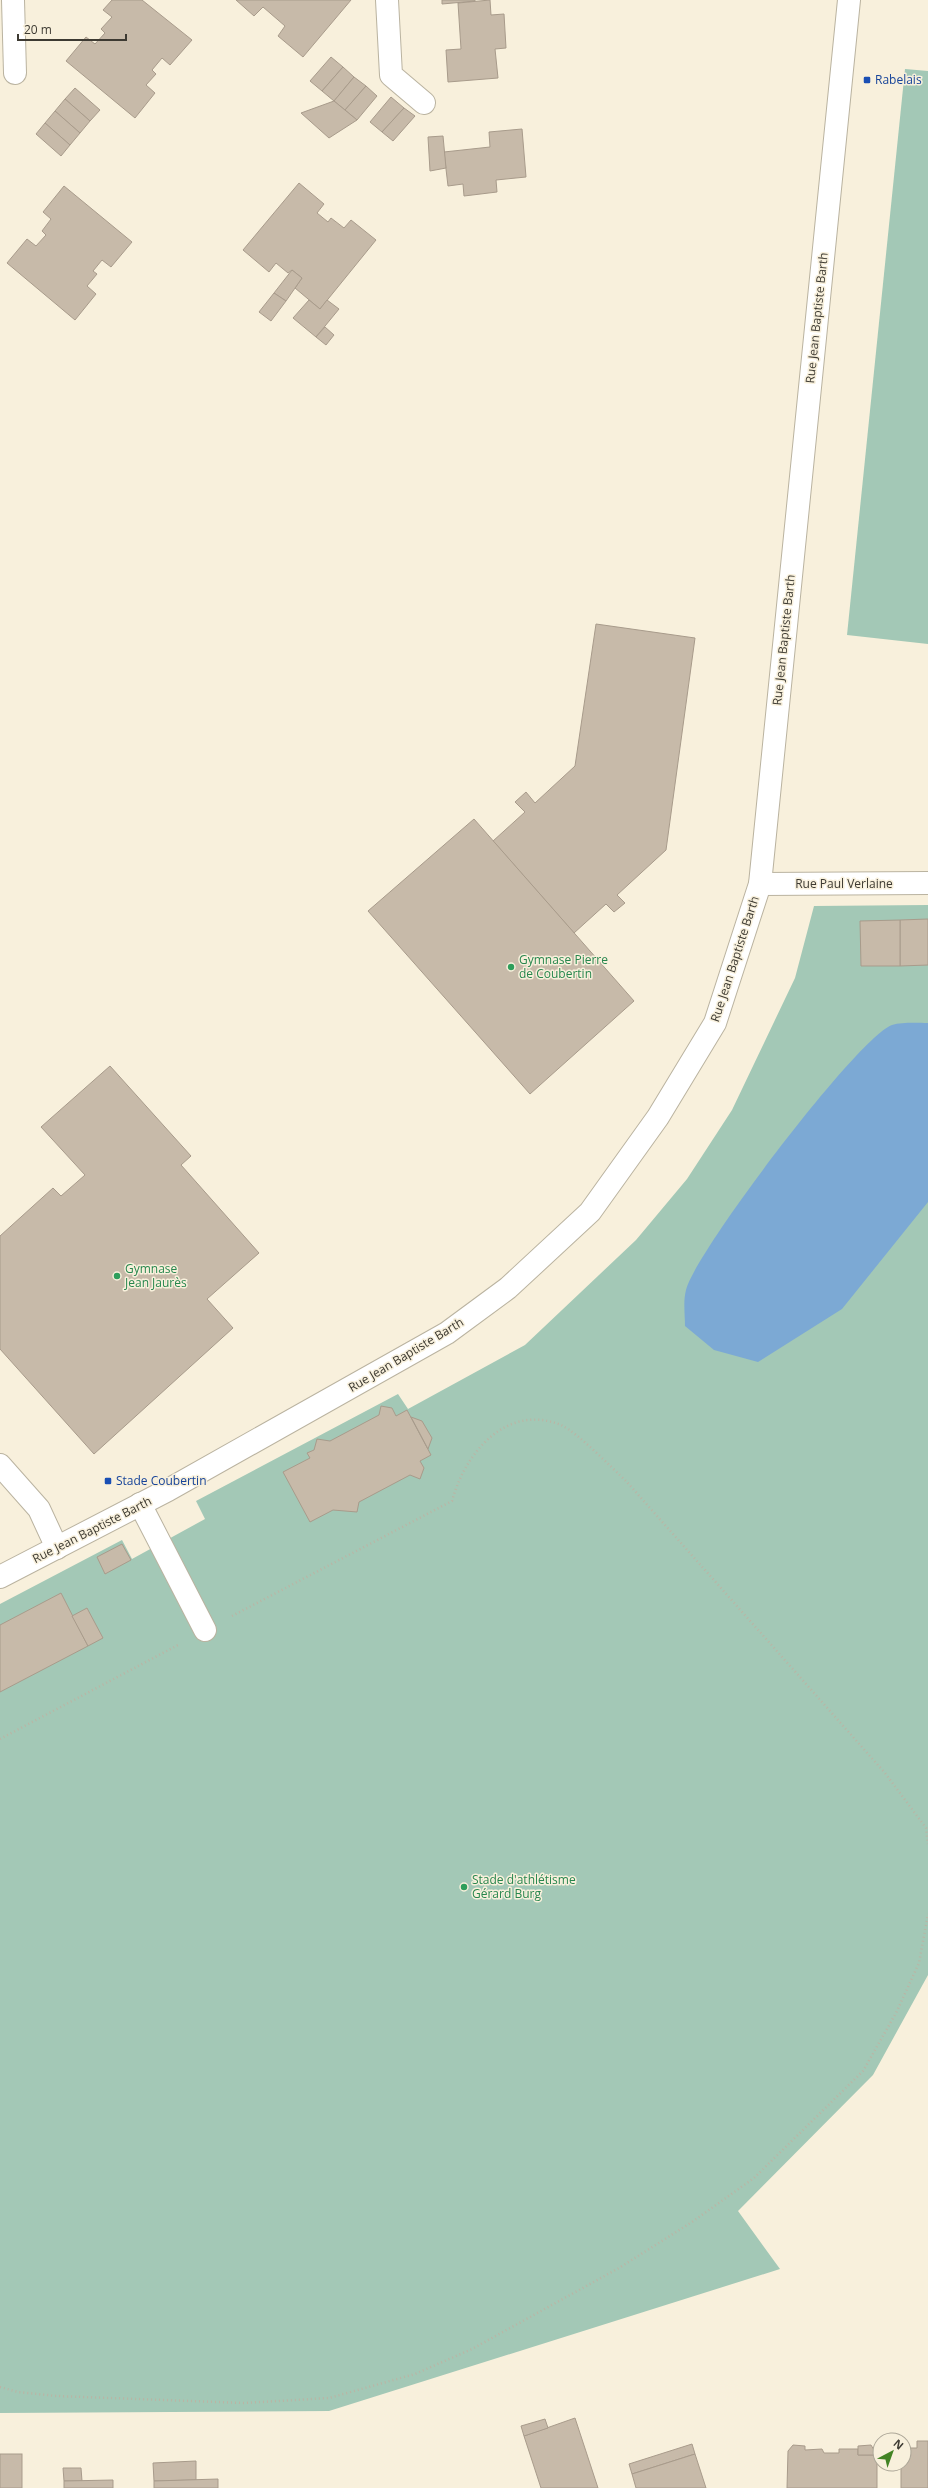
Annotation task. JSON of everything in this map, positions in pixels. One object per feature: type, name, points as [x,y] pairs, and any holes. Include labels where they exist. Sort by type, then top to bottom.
[{"type":"street","points":[[13,0],[15,73]]},
{"type":"street","points":[[387,0],[391,75],[424,103]]},
{"type":"street","name":"Rue Jean Baptiste Barth","points":[[0,1577],[140,1504],[447,1333],[508,1288],[590,1212],[658,1118],[715,1023],[760,884],[849,0]]},
{"type":"street","name":"Rue Paul Verlaine","points":[[760,884],[928,883]]},
{"type":"street","points":[[0,1465],[39,1509],[58,1548]]},
{"type":"street","points":[[140,1504],[205,1630]]},
{"type":"path","points":[[0,1739],[452,1501],[456,1487],[474,1452],[493,1435],[525,1418],[562,1425],[595,1452],[626,1481],[885,1773],[926,1828],[928,1844]]},
{"type":"path","points":[[0,2387],[18,2392],[58,2396],[244,2403],[329,2398],[415,2374],[472,2349],[619,2268],[692,2222],[754,2178],[863,2071],[896,2013],[919,1963],[928,1914]]},
{"type":"green space","points":[[905,69],[928,71],[928,644],[847,635]]},
{"type":"green space","name":"Stade d'athlétisme Gérard Burg","points":[[928,905],[928,1975],[873,2075],[738,2211],[780,2269],[329,2411],[0,2413],[0,1604],[122,1540],[132,1559],[205,1519],[196,1501],[398,1394],[408,1409],[525,1345],[636,1240],[687,1179],[732,1110],[795,978],[814,906]]},
{"type":"water","points":[[905,1023],[928,1023],[928,1202],[842,1309],[758,1362],[714,1350],[685,1326],[684,1303],[686,1290],[696,1268],[717,1234],[780,1147],[847,1066],[874,1038],[892,1025]]},
{"type":"building","points":[[112,0],[142,0],[192,40],[170,65],[162,58],[152,70],[156,74],[146,85],[155,93],[135,118],[66,61],[86,37],[95,44],[105,33],[101,29],[112,17],[103,10]]},
{"type":"building","points":[[236,0],[351,0],[303,57],[278,36],[285,26],[263,7],[254,16]]},
{"type":"building","points":[[442,0],[475,0],[475,1],[442,4]]},
{"type":"building","points":[[490,0],[491,15],[504,14],[506,48],[495,49],[498,78],[448,82],[446,50],[461,49],[458,3]]},
{"type":"building","points":[[331,57],[343,67],[322,91],[310,81]]},
{"type":"building","points":[[343,67],[354,77],[334,101],[322,91]]},
{"type":"building","points":[[354,77],[366,86],[345,110],[334,101]]},
{"type":"building","points":[[366,86],[377,96],[357,120],[345,110]]},
{"type":"building","points":[[75,88],[100,110],[90,121],[65,99]]},
{"type":"building","points":[[391,97],[404,108],[382,132],[370,122]]},
{"type":"building","points":[[65,99],[90,121],[80,133],[55,111]]},
{"type":"building","points":[[334,101],[357,120],[329,138],[301,113]]},
{"type":"building","points":[[404,108],[415,116],[393,141],[382,132]]},
{"type":"building","points":[[55,111],[80,133],[70,145],[45,123]]},
{"type":"building","points":[[45,123],[70,145],[61,156],[36,134]]},
{"type":"building","points":[[522,129],[526,177],[496,180],[497,192],[464,196],[463,184],[448,186],[444,152],[490,147],[489,132]]},
{"type":"building","points":[[443,136],[446,168],[430,171],[428,137]]},
{"type":"building","points":[[299,183],[324,204],[317,213],[328,222],[331,218],[344,228],[351,220],[376,240],[320,309],[295,288],[302,278],[292,270],[288,273],[276,263],[269,272],[243,250]]},
{"type":"building","points":[[64,186],[132,242],[111,267],[102,260],[93,271],[97,274],[87,286],[96,294],[75,320],[7,263],[27,239],[36,246],[46,235],[42,231],[51,219],[43,212]]},
{"type":"building","points":[[292,270],[302,278],[286,301],[274,293]]},
{"type":"building","points":[[274,293],[286,301],[271,321],[259,312]]},
{"type":"building","points":[[309,300],[320,309],[327,300],[339,309],[316,337],[293,318]]},
{"type":"building","points":[[325,327],[334,335],[326,345],[316,337]]},
{"type":"building","points":[[596,624],[695,638],[666,850],[617,895],[625,903],[614,912],[606,904],[574,933],[493,841],[525,812],[515,802],[526,792],[535,803],[575,766]]},
{"type":"building","name":"Gymnase Pierre de Coubertin","points":[[474,819],[634,1001],[530,1094],[368,911]]},
{"type":"building","points":[[928,919],[928,965],[900,966],[900,920]]},
{"type":"building","points":[[900,920],[900,966],[861,966],[860,921]]},
{"type":"building","name":"Gymnase Jean Jaurès","points":[[110,1066],[191,1156],[181,1165],[259,1253],[207,1299],[233,1328],[94,1454],[0,1349],[0,1236],[53,1188],[61,1196],[85,1175],[41,1127]]},
{"type":"building","points":[[381,1406],[392,1408],[396,1416],[407,1410],[431,1455],[420,1461],[424,1468],[420,1479],[410,1475],[359,1502],[357,1512],[333,1510],[310,1522],[283,1472],[310,1458],[307,1453],[314,1450],[317,1439],[330,1441],[379,1415]]},
{"type":"building","points":[[411,1417],[422,1421],[432,1438],[428,1449]]},
{"type":"building","points":[[122,1544],[131,1560],[105,1574],[97,1557]]},
{"type":"building","points":[[61,1593],[88,1646],[0,1692],[0,1625]]},
{"type":"building","points":[[87,1608],[103,1638],[88,1646],[72,1616]]},
{"type":"building","points":[[575,2418],[598,2488],[541,2488],[524,2436]]},
{"type":"building","points":[[545,2419],[548,2428],[524,2436],[521,2426]]},
{"type":"building","points":[[917,2441],[928,2441],[928,2488],[901,2488],[901,2472],[912,2472],[912,2448],[917,2448]]},
{"type":"building","points":[[692,2444],[695,2454],[632,2474],[629,2464]]},
{"type":"building","points":[[793,2445],[805,2446],[805,2450],[822,2449],[824,2453],[839,2453],[839,2449],[858,2449],[858,2455],[872,2455],[872,2472],[877,2472],[877,2488],[787,2488],[788,2451]]},
{"type":"building","points":[[871,2445],[872,2455],[858,2455],[858,2446]]},
{"type":"building","points":[[0,2454],[22,2454],[22,2488],[0,2488]]},
{"type":"building","points":[[695,2454],[706,2488],[636,2488],[632,2474]]},
{"type":"building","points":[[196,2461],[196,2480],[154,2481],[153,2463]]},
{"type":"building","points":[[63,2468],[81,2468],[82,2481],[64,2481]]},
{"type":"building","points":[[218,2479],[218,2488],[154,2488],[154,2481]]},
{"type":"building","points":[[113,2480],[113,2488],[64,2488],[64,2481]]},
{"type":"place","name":"Rabelais","points":[[867,80]]},
{"type":"place","name":"Gymnase Pierre de Coubertin","points":[[511,967]]},
{"type":"place","name":"Gymnase Jean Jaurès","points":[[117,1276]]},
{"type":"place","name":"Stade Coubertin","points":[[108,1481]]},
{"type":"place","name":"Stade d'athlétisme Gérard Burg","points":[[464,1887]]}]
